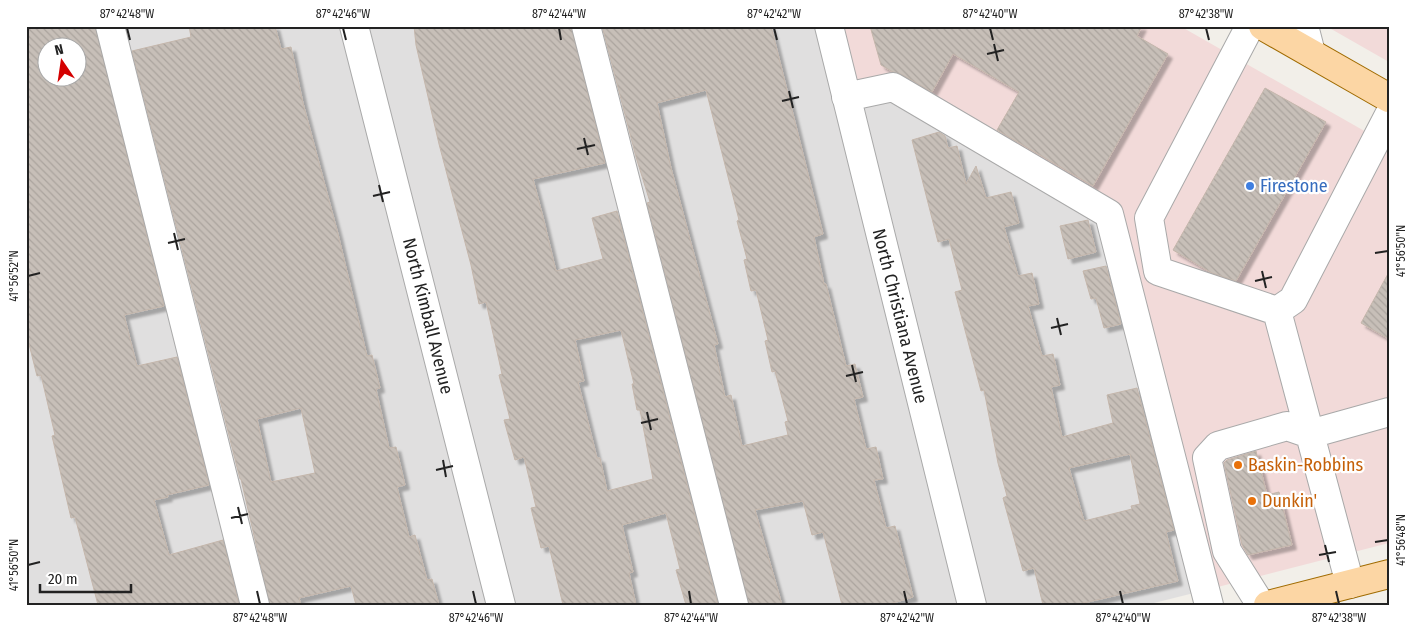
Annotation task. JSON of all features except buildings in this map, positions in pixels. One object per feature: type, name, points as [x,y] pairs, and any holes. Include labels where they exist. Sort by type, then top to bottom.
[{"type":"main road","points":[[1263,26],[1389,98]]},
{"type":"main road","points":[[1268,605],[1389,574]]},
{"type":"street","points":[[110,26],[255,605]]},
{"type":"street","name":"North Kimball Avenue","points":[[354,26],[501,605]]},
{"type":"street","points":[[586,26],[734,605]]},
{"type":"street","name":"North Christiana Avenue","points":[[830,26],[972,605]]},
{"type":"street","points":[[1250,26],[1149,218],[1158,271],[1277,311]]},
{"type":"street","points":[[1304,26],[1311,53]]},
{"type":"street","points":[[846,97],[893,87],[1109,214],[1209,605]]},
{"type":"street","points":[[1277,311],[1293,300],[1389,115]]},
{"type":"street","points":[[1277,311],[1350,584]]},
{"type":"street","points":[[1260,605],[1227,552],[1207,458],[1218,446],[1288,426],[1310,434],[1389,412]]},
{"type":"shaded area","points":[[26,26],[833,26],[895,82],[1114,212],[1210,589],[1146,605],[26,605]]},
{"type":"shaded area","points":[[833,26],[1180,26],[1389,145],[1389,543],[1210,589],[1114,212],[895,82],[849,91]]},
{"type":"shaded area","points":[[1326,26],[1389,26],[1389,62]]},
{"type":"place","name":"Firestone","points":[[1250,186]]},
{"type":"place","name":"Baskin-Robbins","points":[[1238,465]]},
{"type":"place","name":"Dunkin'","points":[[1252,501]]}]
